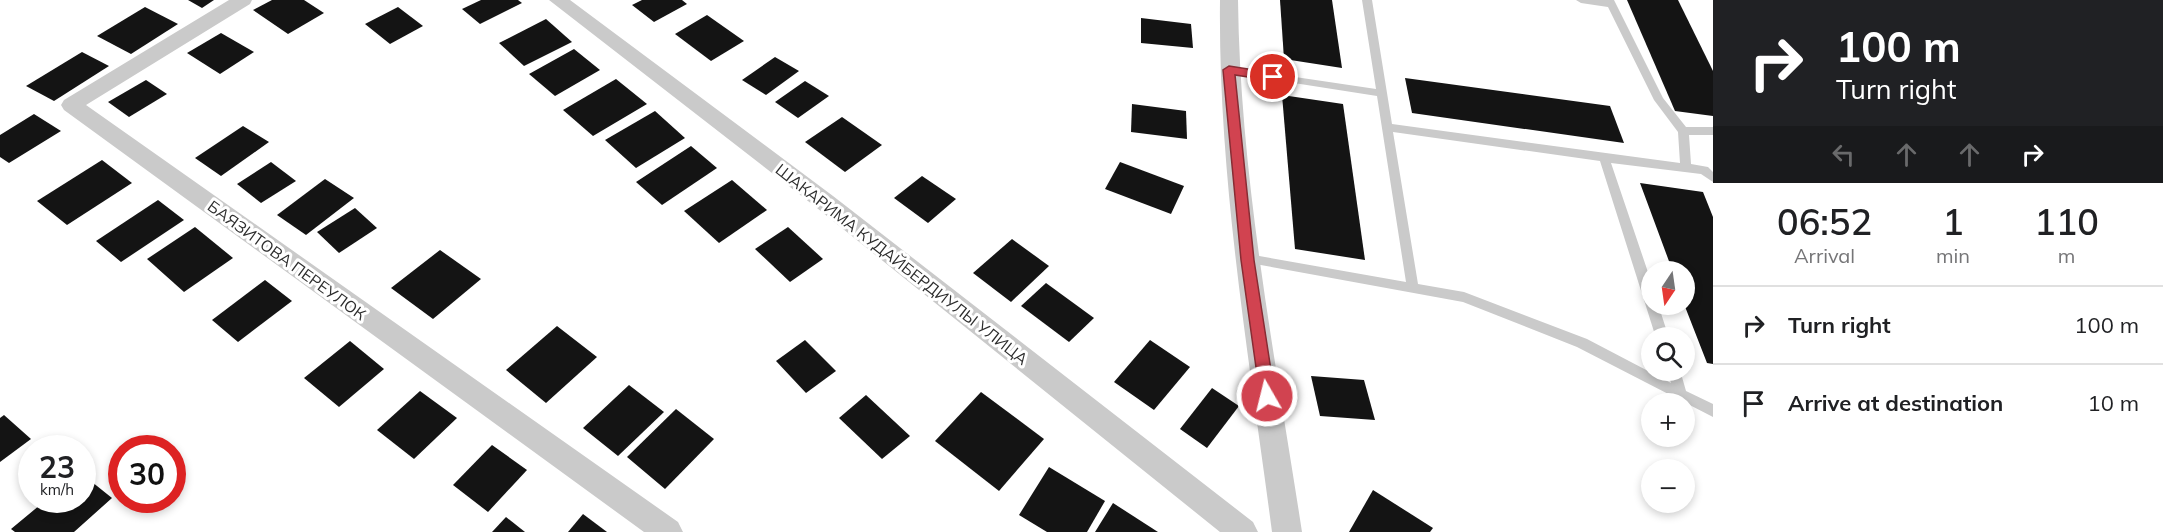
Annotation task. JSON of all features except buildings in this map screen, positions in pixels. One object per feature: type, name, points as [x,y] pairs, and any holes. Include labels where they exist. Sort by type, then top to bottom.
[{"type":"street","name":"БАЯЗИТОВА ПЕРЕУЛОК","points":[[243,0],[71,105],[668,532]]},
{"type":"street","name":"ШАКАРИМА КУДАЙБЕРДИУЛЫ УЛИЦА","points":[[558,0],[825,202],[1244,532]]},
{"type":"street","points":[[1229,0],[1229,70],[1248,260],[1287,532]]},
{"type":"lane","points":[[1367,0],[1413,288]]},
{"type":"lane","points":[[1581,0],[1610,2],[1659,100],[1683,131],[1686,167]]},
{"type":"lane","points":[[1229,70],[1382,93]]},
{"type":"lane","points":[[1387,127],[1604,158],[1686,167],[1704,170],[1713,178]]},
{"type":"lane","points":[[1683,131],[1713,131]]},
{"type":"lane","points":[[1604,158],[1641,271]]},
{"type":"lane","points":[[1248,260],[1464,297],[1582,343],[1679,393]]},
{"type":"lane","points":[[1695,401],[1713,411]]},
{"type":"route","points":[[1267,396],[1248,260],[1229,70],[1273,77]]}]
